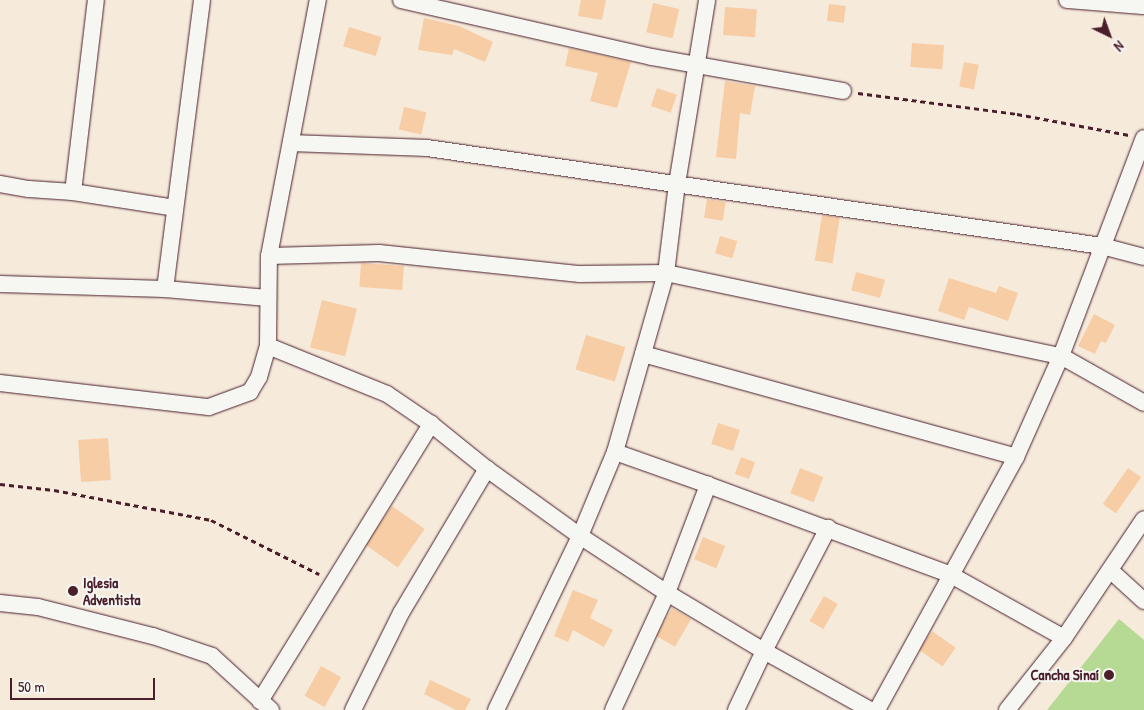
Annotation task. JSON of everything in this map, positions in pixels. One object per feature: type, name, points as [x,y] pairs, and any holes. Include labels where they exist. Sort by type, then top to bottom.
[{"type":"street","points":[[73,192],[96,0]]},
{"type":"street","points":[[165,289],[202,0]]},
{"type":"street","points":[[0,383],[209,407],[250,392],[259,377],[268,346],[269,256],[318,0]]},
{"type":"street","points":[[402,0],[652,57],[843,91]]},
{"type":"street","points":[[496,710],[580,536],[615,452],[666,273],[677,184],[698,64],[706,0]]},
{"type":"street","points":[[1067,0],[1144,6]]},
{"type":"street","points":[[878,710],[1016,457],[1061,356],[1144,138]]},
{"type":"street","points":[[292,143],[427,148],[1102,246],[1144,257]]},
{"type":"street","points":[[0,184],[29,189],[73,192],[175,208]]},
{"type":"street","points":[[269,256],[379,253],[580,274],[666,273],[1061,356],[1144,403]]},
{"type":"street","points":[[0,284],[165,289],[268,298]]},
{"type":"street","points":[[268,346],[388,394],[580,536],[667,593],[764,651],[870,710]]},
{"type":"street","points":[[643,354],[1016,457]]},
{"type":"street","points":[[0,602],[38,607],[153,636],[212,656],[266,705],[333,581],[431,424]]},
{"type":"street","points":[[615,452],[708,484],[951,575],[1064,638]]},
{"type":"street","points":[[353,710],[401,613],[487,469]]},
{"type":"street","points":[[613,710],[667,593],[708,484]]},
{"type":"street","points":[[1007,710],[1064,638],[1144,519]]},
{"type":"street","points":[[736,710],[764,651],[828,528]]},
{"type":"street","points":[[1110,570],[1144,601]]},
{"type":"path","points":[[843,91],[1017,114],[1144,138]]},
{"type":"path","points":[[0,484],[54,490],[211,520],[333,581]]},
{"type":"green space","name":"Cancha Sinaí","points":[[1119,619],[1144,640],[1144,710],[1047,710]]},
{"type":"building","points":[[581,0],[606,0],[602,20],[578,16]]},
{"type":"building","points":[[653,3],[679,9],[673,38],[646,32]]},
{"type":"building","points":[[829,4],[846,6],[844,23],[827,21]]},
{"type":"building","points":[[725,7],[757,9],[755,37],[723,35]]},
{"type":"building","points":[[424,18],[459,26],[493,42],[485,62],[454,49],[452,55],[418,50]]},
{"type":"building","points":[[349,27],[382,37],[376,56],[343,46]]},
{"type":"building","points":[[912,43],[944,45],[942,69],[910,67]]},
{"type":"building","points":[[569,48],[631,62],[617,108],[590,101],[598,73],[565,66]]},
{"type":"building","points":[[964,62],[979,65],[974,89],[959,87]]},
{"type":"building","points":[[725,81],[755,86],[750,115],[740,113],[736,159],[716,157]]},
{"type":"building","points":[[657,88],[677,95],[671,113],[651,106]]},
{"type":"building","points":[[404,107],[426,112],[421,135],[399,129]]},
{"type":"building","points":[[707,199],[726,202],[723,221],[704,218]]},
{"type":"building","points":[[822,215],[840,218],[833,263],[815,260]]},
{"type":"building","points":[[720,236],[737,241],[732,258],[715,253]]},
{"type":"building","points":[[361,263],[404,266],[402,290],[359,287]]},
{"type":"building","points":[[856,272],[885,280],[880,298],[851,290]]},
{"type":"building","points":[[949,278],[996,293],[999,286],[1018,293],[1008,321],[969,307],[964,320],[938,311]]},
{"type":"building","points":[[322,300],[357,309],[345,356],[310,348]]},
{"type":"building","points":[[1094,314],[1115,325],[1106,343],[1101,341],[1095,354],[1078,346]]},
{"type":"building","points":[[586,335],[625,347],[615,381],[575,369]]},
{"type":"building","points":[[718,423],[740,430],[733,451],[711,444]]},
{"type":"building","points":[[108,438],[111,480],[81,482],[78,440]]},
{"type":"building","points":[[741,457],[755,462],[749,479],[735,474]]},
{"type":"building","points":[[800,468],[823,477],[814,502],[790,493]]},
{"type":"building","points":[[1128,468],[1141,477],[1116,513],[1103,504]]},
{"type":"building","points":[[392,506],[425,529],[398,567],[365,545]]},
{"type":"building","points":[[703,537],[725,546],[716,568],[694,559]]},
{"type":"building","points":[[573,590],[598,600],[590,618],[613,630],[604,647],[573,630],[568,642],[554,636]]},
{"type":"building","points":[[824,596],[838,604],[823,629],[810,621]]},
{"type":"building","points":[[672,608],[691,619],[675,647],[656,636]]},
{"type":"building","points":[[932,631],[956,648],[943,666],[919,650]]},
{"type":"building","points":[[321,666],[341,677],[325,707],[305,696]]},
{"type":"building","points":[[430,680],[471,699],[465,710],[456,710],[424,694]]},
{"type":"place","name":"Iglesia Adventista","points":[[73,591]]},
{"type":"place","name":"Cancha Sinaí","points":[[1109,675]]}]
